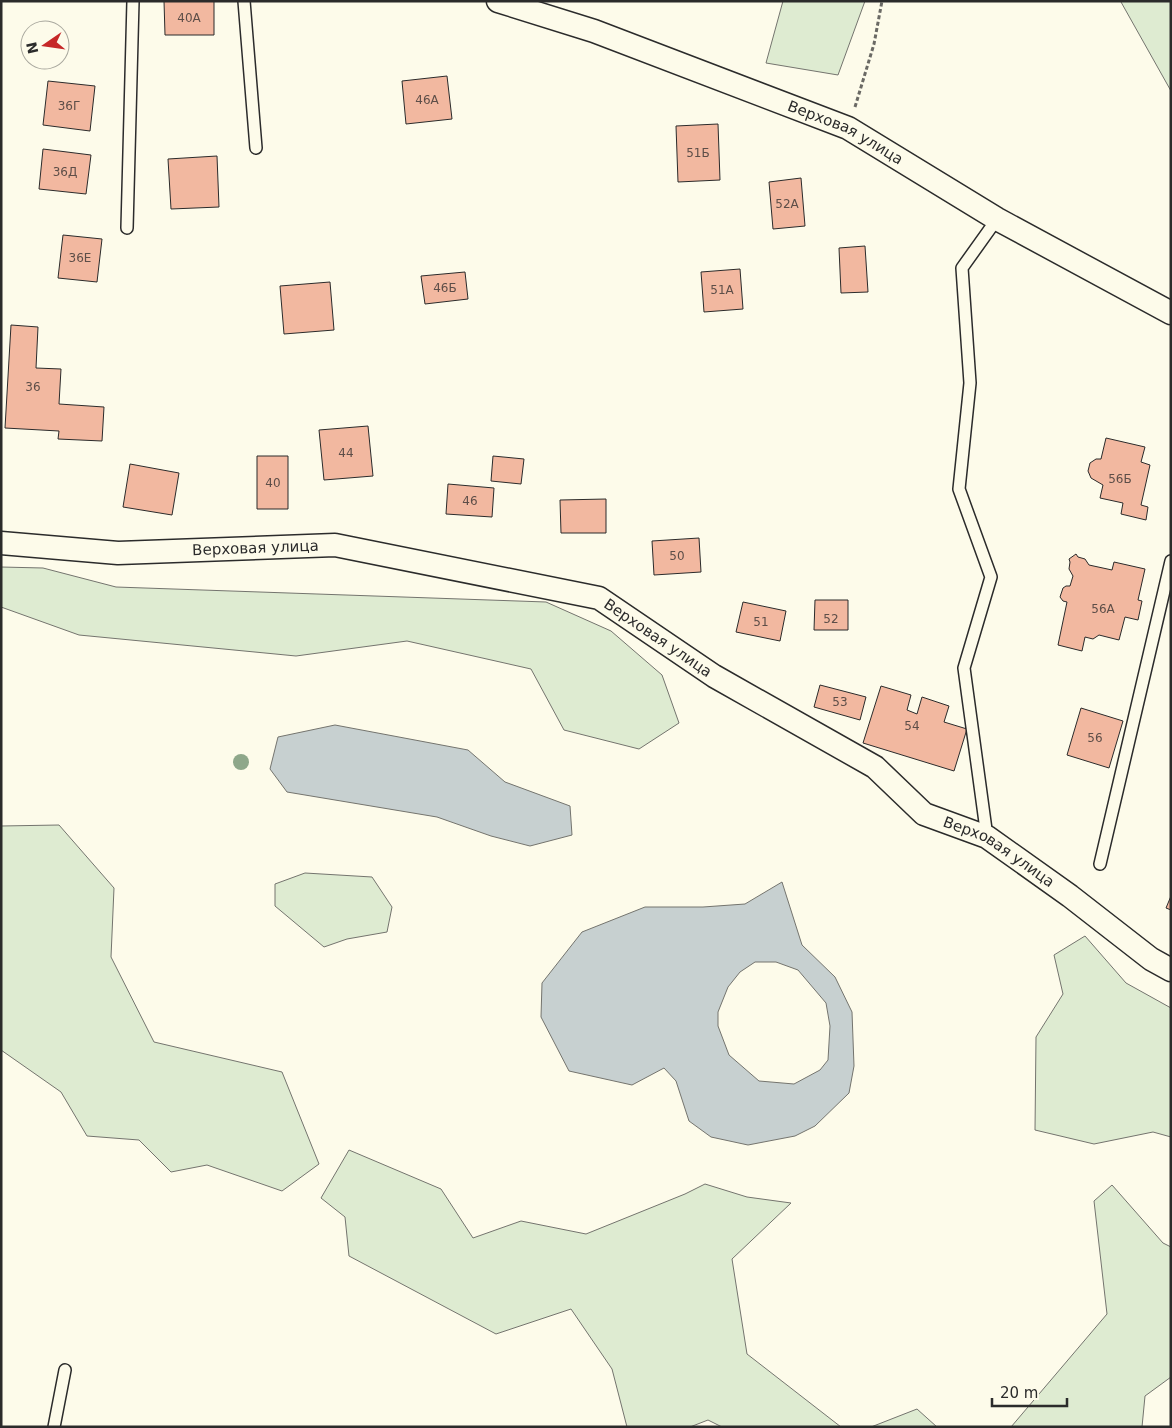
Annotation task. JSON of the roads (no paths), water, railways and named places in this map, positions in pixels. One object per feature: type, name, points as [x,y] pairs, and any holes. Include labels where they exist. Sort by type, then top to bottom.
[{"type":"street","name":"Верховая улица","points":[[498,1],[594,31],[848,128],[996,219],[1171,313]]},
{"type":"street","name":"Верховая улица","points":[[1,543],[118,553],[335,545],[599,598],[714,676],[875,767],[924,814],[987,837],[1070,896],[1151,959],[1171,970]]},
{"type":"lane","points":[[127,228],[134,1]]},
{"type":"lane","points":[[244,1],[256,148]]},
{"type":"lane","points":[[987,837],[964,668],[991,577],[959,489],[970,383],[962,268],[996,219]]},
{"type":"lane","points":[[1100,864],[1171,561]]},
{"type":"lane","points":[[54,1427],[65,1370]]}]
